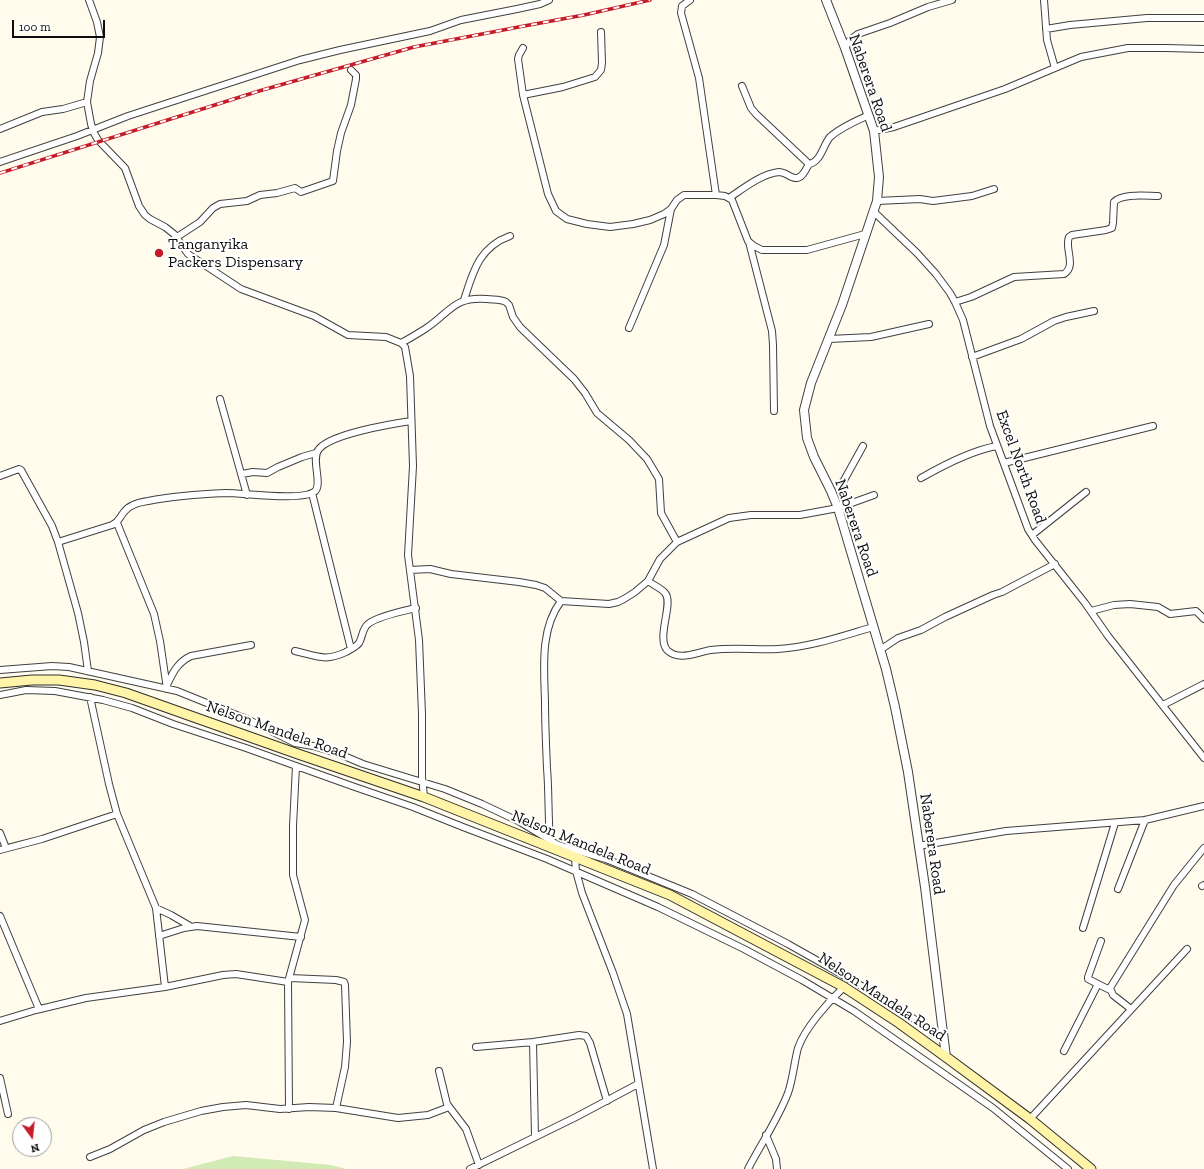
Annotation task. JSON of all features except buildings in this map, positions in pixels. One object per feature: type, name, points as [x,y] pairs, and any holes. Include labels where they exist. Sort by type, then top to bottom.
[{"type":"main road","name":"Nelson Mandela Road","points":[[0,683],[32,680],[59,680],[126,692],[298,754],[424,797],[670,895],[844,987],[899,1023],[946,1057],[1030,1119],[1092,1169]]},
{"type":"street","points":[[89,0],[98,27],[100,42],[90,81],[87,102],[92,129],[98,140],[125,168],[139,206],[145,215],[165,227],[177,237],[188,254],[241,289],[266,300],[307,313],[348,335],[386,337],[401,343],[405,347],[410,376],[413,466],[408,541],[410,570],[416,608],[421,674],[422,782],[424,797]]},
{"type":"street","points":[[0,162],[67,140],[92,129],[197,93],[300,60],[430,31],[461,20],[534,5],[549,0]]},
{"type":"street","points":[[690,0],[682,6],[681,13],[699,78],[716,195]]},
{"type":"street","name":"Naberera Road","points":[[826,0],[870,115],[874,131],[878,177],[877,201],[829,338],[811,383],[804,410],[807,438],[814,457],[840,507],[895,707],[908,772],[925,887],[946,1057]]},
{"type":"street","points":[[845,48],[850,40],[858,34],[890,23],[928,7],[952,0]]},
{"type":"street","points":[[1044,0],[1047,40],[1055,68]]},
{"type":"street","points":[[1046,29],[1064,25],[1147,18],[1204,18]]},
{"type":"street","points":[[523,95],[564,87],[595,77],[601,70],[602,64],[601,32]]},
{"type":"street","points":[[523,48],[518,59],[523,95],[548,194],[554,207],[560,215],[567,219],[587,224],[618,226],[650,220],[671,209]]},
{"type":"street","points":[[874,131],[894,127],[1005,89],[1081,57],[1128,48],[1204,49]]},
{"type":"street","points":[[177,237],[200,222],[213,208],[220,204],[246,201],[260,195],[277,193],[295,188],[301,192],[333,182],[342,128],[351,105],[356,79],[356,75],[351,70]]},
{"type":"street","points":[[742,86],[751,108],[756,114],[809,164]]},
{"type":"street","points":[[0,129],[36,114],[63,109],[87,102]]},
{"type":"street","points":[[729,198],[756,180],[772,174],[783,172],[797,178],[802,175],[809,164],[816,162],[831,136],[848,125],[870,115]]},
{"type":"street","points":[[877,201],[920,199],[933,201],[972,196],[994,189]]},
{"type":"street","points":[[629,328],[664,244],[671,209],[677,200],[684,195],[716,195],[729,198],[732,200],[736,208],[748,241],[773,339],[774,412]]},
{"type":"street","points":[[955,302],[971,297],[1014,277],[1064,274],[1067,272],[1070,265],[1067,242],[1069,237],[1072,235],[1112,228],[1114,202],[1118,198],[1125,196],[1158,196]]},
{"type":"street","name":"Excel North Road","points":[[873,211],[917,253],[936,274],[955,302],[963,320],[997,446],[1028,529],[1091,611],[1108,636],[1204,758]]},
{"type":"street","points":[[748,241],[762,250],[803,251],[865,234]]},
{"type":"street","points":[[464,300],[480,258],[494,244],[510,236]]},
{"type":"street","points":[[401,343],[425,329],[451,308],[464,300],[472,298],[506,302],[509,305],[513,317],[518,325],[574,380],[585,393],[597,412],[640,450],[658,477],[661,514],[677,542]]},
{"type":"street","points":[[972,357],[1021,339],[1054,321],[1066,317],[1094,312]]},
{"type":"street","points":[[829,338],[871,337],[928,324]]},
{"type":"street","points":[[220,398],[247,495]]},
{"type":"street","points":[[58,542],[117,523],[128,508],[147,501],[175,496],[226,493],[301,496],[312,493],[316,491],[317,486],[315,462],[316,453],[323,446],[341,437],[372,427],[411,421]]},
{"type":"street","points":[[1004,463],[1154,426]]},
{"type":"street","points":[[840,507],[843,482],[863,446]]},
{"type":"street","points":[[921,478],[952,463],[997,446]]},
{"type":"street","points":[[242,474],[253,472],[267,473],[302,457],[316,453]]},
{"type":"street","points":[[0,476],[19,469],[21,470],[52,526],[78,613],[88,671]]},
{"type":"street","points":[[1032,535],[1086,492]]},
{"type":"street","points":[[312,493],[352,649]]},
{"type":"street","points":[[410,570],[430,569],[451,574],[536,585],[545,588],[561,601],[601,604],[618,602],[635,592],[648,581],[660,559],[677,542],[729,518],[751,515],[800,515],[840,507],[874,495]]},
{"type":"street","points":[[117,523],[154,614],[167,687]]},
{"type":"street","points":[[880,650],[898,638],[921,630],[945,617],[1002,592],[1054,564]]},
{"type":"street","points":[[648,581],[666,595],[668,600],[664,628],[664,642],[668,650],[675,654],[687,656],[711,650],[791,647],[826,641],[873,627]]},
{"type":"street","points":[[550,840],[543,668],[550,620],[554,610],[561,601]]},
{"type":"street","points":[[1091,611],[1114,605],[1130,604],[1158,607],[1170,614],[1196,611],[1204,619]]},
{"type":"street","points":[[295,651],[329,658],[352,649],[359,643],[364,629],[369,623],[416,608]]},
{"type":"street","points":[[167,687],[177,666],[186,658],[251,645]]},
{"type":"street","points":[[0,670],[52,666],[69,667],[167,687],[249,720],[295,743],[313,746],[337,753],[384,771],[445,789],[520,822],[563,846],[606,859],[692,894],[788,944],[834,970],[872,992],[944,1038]]},
{"type":"street","points":[[1163,705],[1204,684]]},
{"type":"street","points":[[0,695],[26,690],[55,692],[114,702],[173,724],[423,810],[658,907],[692,923],[833,997],[886,1032],[993,1108],[1059,1167],[1068,1169]]},
{"type":"street","points":[[90,697],[117,814],[156,908],[165,987]]},
{"type":"street","points":[[289,1109],[289,980],[305,920],[293,875],[293,826],[296,766]]},
{"type":"street","points":[[918,846],[1006,830],[1145,820],[1204,806]]},
{"type":"street","points":[[0,833],[3,849],[117,814]]},
{"type":"street","points":[[1118,889],[1145,820]]},
{"type":"street","points":[[1083,928],[1115,823]]},
{"type":"street","points":[[1110,990],[1174,885],[1204,848]]},
{"type":"street","points":[[575,858],[576,872],[585,900],[627,1014],[653,1169]]},
{"type":"street","points":[[156,908],[190,926]]},
{"type":"street","points":[[0,916],[39,1009]]},
{"type":"street","points":[[159,936],[190,926],[204,926],[301,937]]},
{"type":"street","points":[[1101,941],[1088,974],[1088,979],[1110,990],[1113,995],[1130,1009]]},
{"type":"street","points":[[1030,1119],[1187,949]]},
{"type":"street","points":[[0,1021],[39,1009],[99,995],[165,987],[229,974],[289,980],[336,980],[344,982],[346,985],[347,1042],[336,1108]]},
{"type":"street","points":[[1064,1051],[1098,984]]},
{"type":"street","points":[[748,1169],[782,1108],[788,1092],[794,1062],[803,1037],[833,997],[844,987]]},
{"type":"street","points":[[476,1047],[533,1042],[579,1035],[587,1038],[590,1043],[607,1101]]},
{"type":"street","points":[[533,1042],[535,1137]]},
{"type":"street","points":[[439,1071],[446,1100],[466,1129],[479,1165]]},
{"type":"street","points":[[0,1078],[8,1114]]},
{"type":"street","points":[[470,1169],[638,1084]]},
{"type":"street","points":[[90,1157],[110,1149],[144,1130],[164,1122],[201,1111],[223,1107],[246,1105],[289,1109],[308,1107],[336,1108],[398,1118],[428,1114],[450,1107]]},
{"type":"street","points":[[766,1135],[776,1159],[776,1169]]},
{"type":"green space","points":[[233,1156],[331,1165],[346,1169],[183,1169]]},
{"type":"railway","points":[[0,173],[259,91],[414,47],[584,15],[650,0]]},
{"type":"place","name":"Tanganyika Packers Dispensary","points":[[159,253]]}]
